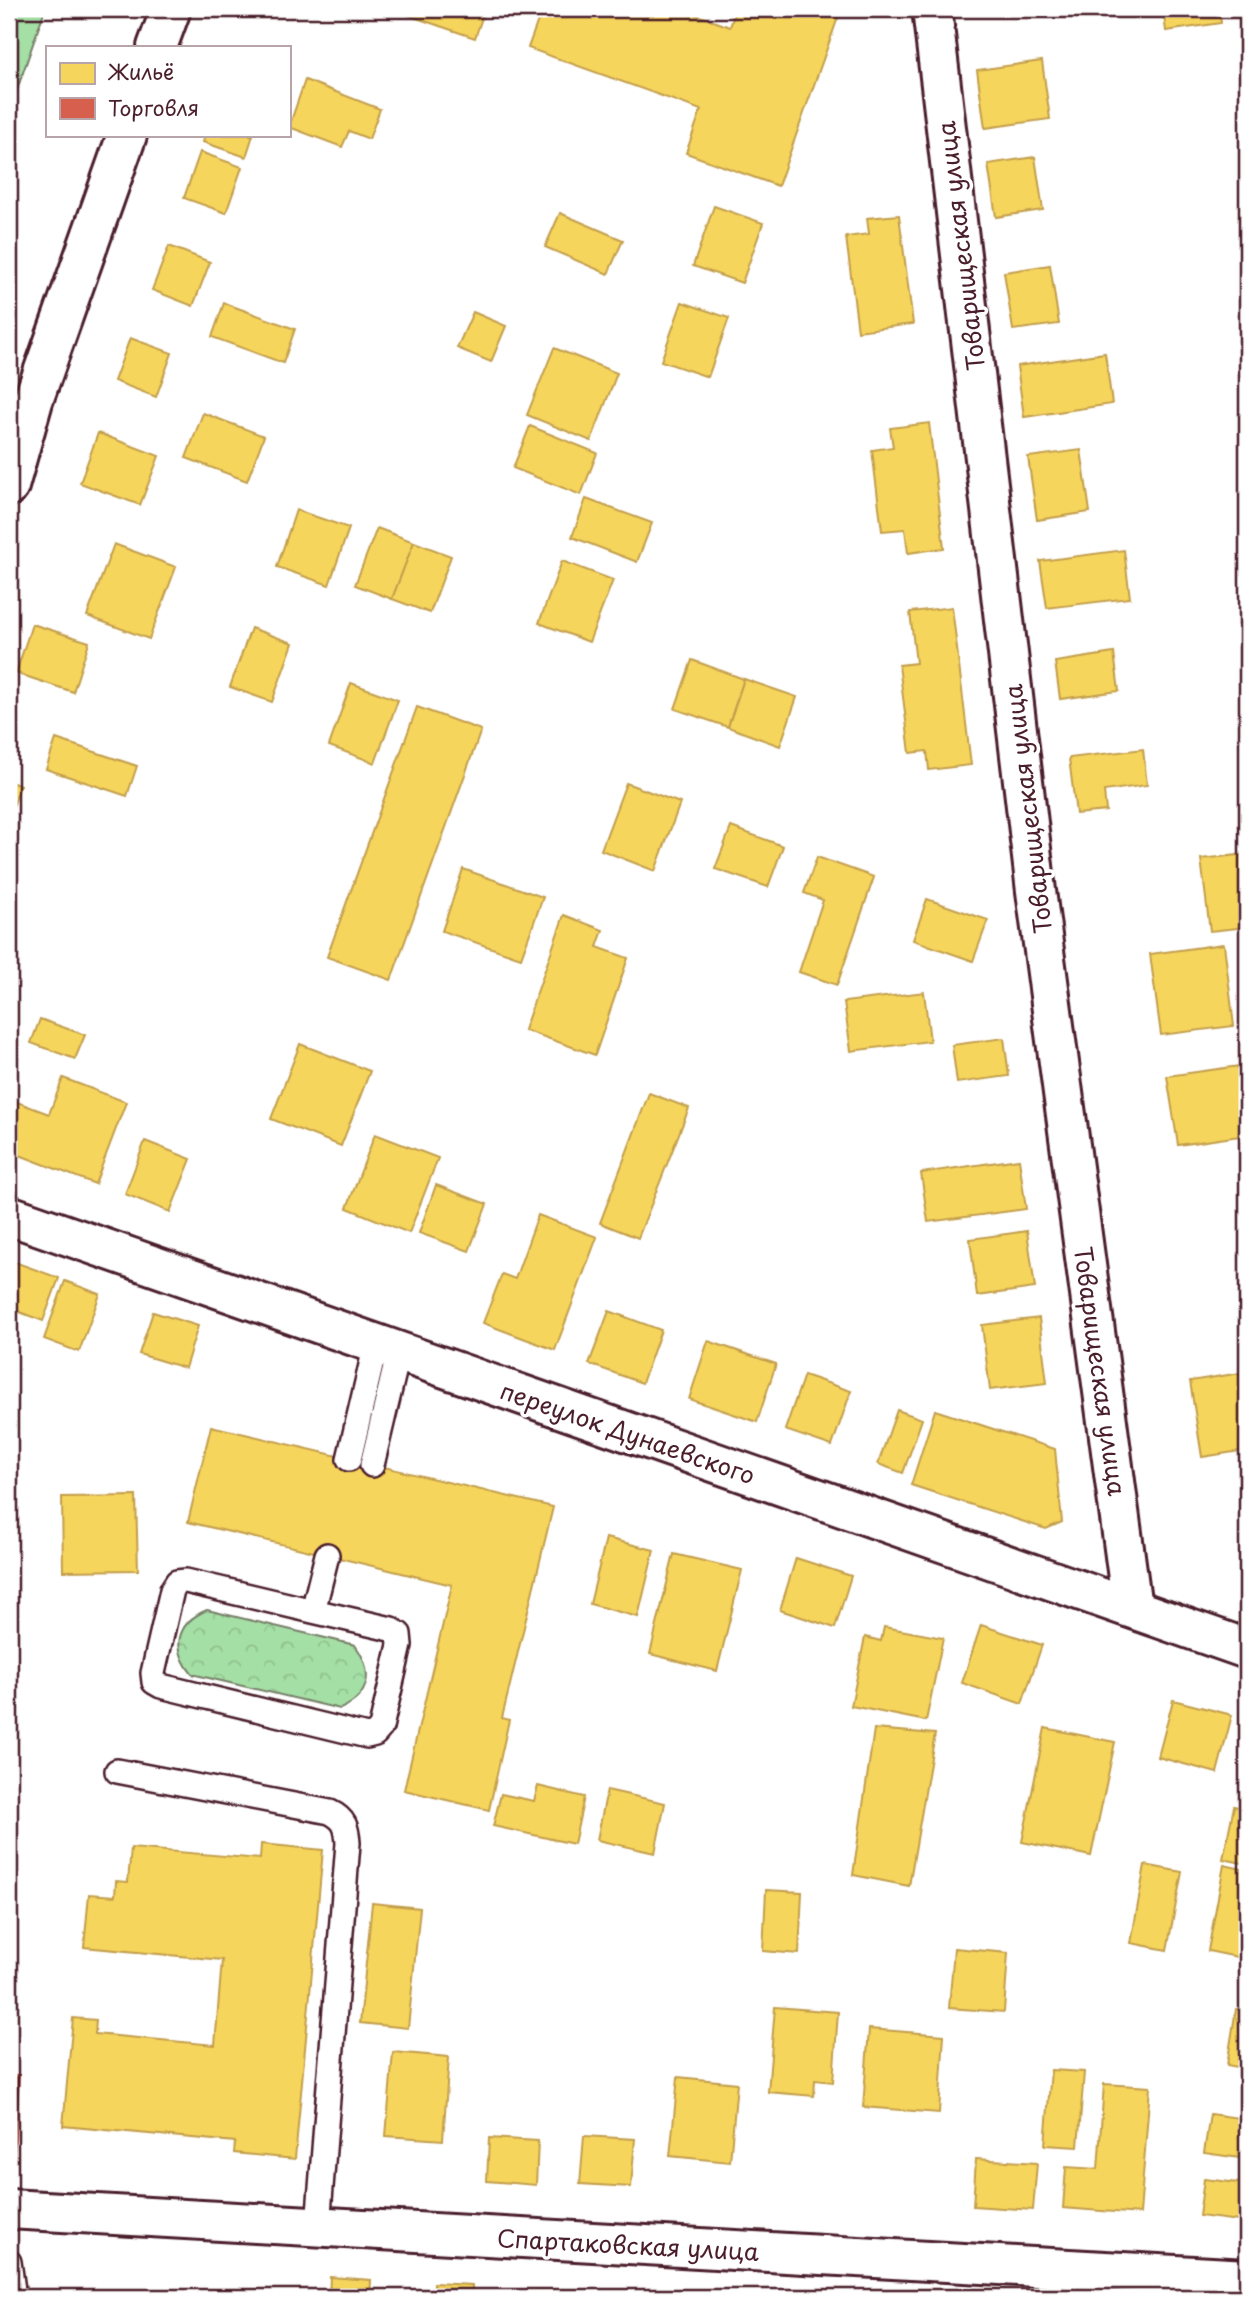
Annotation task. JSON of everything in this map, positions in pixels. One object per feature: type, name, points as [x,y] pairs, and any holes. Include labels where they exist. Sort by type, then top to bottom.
[{"type":"street","points":[[157,46],[171,9]]},
{"type":"street","name":"Товарищеская улица","points":[[932,9],[1036,891],[1132,1608]]},
{"type":"street","points":[[9,486],[33,401],[127,136]]},
{"type":"street","name":"переулок Дунаевского","points":[[9,1214],[1247,1649]]},
{"type":"street","name":"Спартаковская улица","points":[[9,2209],[1247,2279]]},
{"type":"lane","points":[[349,1459],[388,1348]]},
{"type":"lane","points":[[372,1465],[388,1348]]},
{"type":"lane","points":[[313,1611],[327,1555]]},
{"type":"lane","points":[[186,1581],[313,1611],[391,1629],[399,1634],[400,1645],[381,1727],[375,1734],[367,1736],[161,1686],[154,1682],[153,1673],[172,1590],[177,1582],[186,1581]]},
{"type":"lane","points":[[117,1770],[330,1812],[340,1816],[347,1828],[318,2226]]},
{"type":"lane","points":[[9,2262],[15,2297]]},
{"type":"green space","points":[[9,9],[45,9],[9,113]]},
{"type":"green space","points":[[207,1610],[355,1645],[367,1673],[363,1690],[350,1704],[340,1709],[192,1674],[181,1655],[180,1637],[189,1622]]},
{"type":"building: Жильё","points":[[390,9],[485,9],[475,38]]},
{"type":"building: Жильё","points":[[542,9],[680,9],[730,27],[736,9],[841,9],[778,186],[686,153],[701,110],[528,48]]},
{"type":"building: Жильё","points":[[1163,9],[1219,9],[1221,23],[1166,31]]},
{"type":"building: Жильё","points":[[1042,61],[1050,119],[985,128],[977,70]]},
{"type":"building: Жильё","points":[[305,80],[380,109],[369,139],[349,131],[342,147],[290,127]]},
{"type":"building: Жильё","points":[[205,136],[253,136],[246,157],[203,142]]},
{"type":"building: Жильё","points":[[200,152],[242,167],[226,213],[184,198]]},
{"type":"building: Жильё","points":[[1035,157],[1043,210],[996,217],[988,164]]},
{"type":"building: Жильё","points":[[714,206],[763,223],[742,283],[693,266]]},
{"type":"building: Жильё","points":[[560,213],[623,240],[608,274],[545,247]]},
{"type":"building: Жильё","points":[[899,215],[913,324],[858,331],[846,237],[869,234],[867,218]]},
{"type":"building: Жильё","points":[[169,246],[210,262],[193,306],[152,290]]},
{"type":"building: Жильё","points":[[1050,265],[1059,324],[1013,330],[1004,272]]},
{"type":"building: Жильё","points":[[682,302],[729,318],[708,377],[661,361]]},
{"type":"building: Жильё","points":[[224,303],[295,329],[283,363],[212,337]]},
{"type":"building: Жильё","points":[[473,312],[506,326],[491,362],[457,348]]},
{"type":"building: Жильё","points":[[130,338],[172,353],[156,397],[114,381]]},
{"type":"building: Жильё","points":[[554,348],[617,373],[591,441],[527,415]]},
{"type":"building: Жильё","points":[[1105,353],[1112,404],[1024,417],[1017,366]]},
{"type":"building: Жильё","points":[[203,413],[264,436],[247,481],[186,458]]},
{"type":"building: Жильё","points":[[929,423],[944,548],[908,553],[905,529],[882,531],[872,450],[893,447],[890,428]]},
{"type":"building: Жильё","points":[[530,426],[597,453],[581,495],[513,468]]},
{"type":"building: Жильё","points":[[98,433],[159,456],[140,505],[80,483]]},
{"type":"building: Жильё","points":[[1081,450],[1090,512],[1037,520],[1028,457]]},
{"type":"building: Жильё","points":[[586,499],[652,523],[637,562],[572,537]]},
{"type":"building: Жильё","points":[[296,510],[349,528],[329,585],[277,567]]},
{"type":"building: Жильё","points":[[377,528],[414,542],[392,599],[355,585]]},
{"type":"building: Жильё","points":[[414,542],[451,556],[430,613],[392,599]]},
{"type":"building: Жильё","points":[[114,544],[176,567],[149,639],[87,616]]},
{"type":"building: Жильё","points":[[1124,550],[1130,598],[1047,608],[1040,561]]},
{"type":"building: Жильё","points":[[562,561],[613,580],[589,642],[539,623]]},
{"type":"building: Жильё","points":[[952,607],[971,765],[929,770],[927,751],[910,753],[899,665],[916,663],[910,612]]},
{"type":"building: Жильё","points":[[32,624],[89,642],[73,692],[16,673]]},
{"type":"building: Жильё","points":[[251,628],[293,643],[272,702],[230,687]]},
{"type":"building: Жильё","points":[[1114,653],[1119,691],[1060,699],[1055,662]]},
{"type":"building: Жильё","points":[[692,660],[744,679],[728,727],[675,709]]},
{"type":"building: Жильё","points":[[744,679],[797,697],[780,746],[728,727]]},
{"type":"building: Жильё","points":[[351,683],[398,700],[375,763],[329,746]]},
{"type":"building: Жильё","points":[[417,707],[481,730],[391,980],[327,957]]},
{"type":"building: Жильё","points":[[56,739],[137,766],[127,796],[46,769]]},
{"type":"building: Жильё","points":[[1143,749],[1147,785],[1104,791],[1106,811],[1076,814],[1069,758]]},
{"type":"building: Жильё","points":[[9,782],[20,785],[9,820]]},
{"type":"building: Жильё","points":[[626,783],[680,803],[655,871],[601,850]]},
{"type":"building: Жильё","points":[[731,827],[783,846],[768,887],[715,869]]},
{"type":"building: Жильё","points":[[1247,854],[1247,927],[1210,931],[1201,859]]},
{"type":"building: Жильё","points":[[817,857],[874,877],[837,985],[799,972],[823,900],[804,893]]},
{"type":"building: Жильё","points":[[463,869],[543,897],[521,958],[442,931]]},
{"type":"building: Жильё","points":[[927,899],[988,920],[973,961],[913,940]]},
{"type":"building: Жильё","points":[[564,915],[603,930],[597,947],[628,958],[595,1055],[524,1030]]},
{"type":"building: Жильё","points":[[1224,944],[1234,1026],[1161,1035],[1150,954]]},
{"type":"building: Жильё","points":[[924,992],[930,1041],[851,1051],[844,1002]]},
{"type":"building: Жильё","points":[[40,1019],[85,1035],[75,1059],[31,1043]]},
{"type":"building: Жильё","points":[[1004,1038],[1009,1076],[957,1083],[952,1045]]},
{"type":"building: Жильё","points":[[300,1044],[370,1071],[341,1146],[271,1119]]},
{"type":"building: Жильё","points":[[1247,1065],[1247,1135],[1178,1145],[1167,1076]]},
{"type":"building: Жильё","points":[[63,1078],[126,1102],[95,1184],[9,1151],[9,1099],[49,1114]]},
{"type":"building: Жильё","points":[[649,1093],[689,1108],[638,1238],[600,1223]]},
{"type":"building: Жильё","points":[[375,1134],[438,1158],[409,1233],[347,1208]]},
{"type":"building: Жильё","points":[[145,1141],[191,1159],[170,1212],[125,1194]]},
{"type":"building: Жильё","points":[[1247,1146],[1247,1185],[1242,1147]]},
{"type":"building: Жильё","points":[[1019,1159],[1026,1209],[928,1222],[921,1173]]},
{"type":"building: Жильё","points":[[436,1185],[487,1204],[469,1251],[419,1233]]},
{"type":"building: Жильё","points":[[538,1215],[597,1237],[555,1350],[483,1323],[502,1274],[515,1279]]},
{"type":"building: Жильё","points":[[1027,1231],[1035,1288],[977,1296],[970,1239]]},
{"type":"building: Жильё","points":[[9,1260],[59,1278],[43,1321],[9,1308]]},
{"type":"building: Жильё","points":[[65,1281],[100,1294],[79,1352],[44,1339]]},
{"type":"building: Жильё","points":[[609,1311],[661,1330],[642,1383],[589,1364]]},
{"type":"building: Жильё","points":[[153,1312],[198,1326],[185,1368],[139,1354]]},
{"type":"building: Жильё","points":[[1039,1318],[1047,1383],[990,1390],[982,1325]]},
{"type":"building: Жильё","points":[[708,1341],[776,1364],[757,1422],[689,1399]]},
{"type":"building: Жильё","points":[[1247,1372],[1247,1450],[1202,1457],[1190,1381]]},
{"type":"building: Жильё","points":[[804,1375],[851,1391],[832,1446],[785,1430]]},
{"type":"building: Жильё","points":[[897,1410],[922,1419],[903,1473],[878,1464]]},
{"type":"building: Жильё","points":[[935,1410],[1055,1449],[1062,1522],[1046,1529],[911,1485]]},
{"type":"building: Жильё","points":[[211,1426],[553,1507],[502,1718],[509,1720],[489,1810],[404,1790],[452,1585],[188,1522]]},
{"type":"building: Жильё","points":[[136,1496],[138,1570],[63,1571],[62,1497]]},
{"type":"building: Жильё","points":[[606,1538],[654,1550],[638,1617],[590,1604]]},
{"type":"building: Жильё","points":[[674,1554],[742,1570],[717,1671],[650,1654]]},
{"type":"building: Жильё","points":[[796,1558],[851,1576],[835,1628],[780,1610]]},
{"type":"building: Жильё","points":[[981,1625],[1042,1645],[1022,1704],[962,1683]]},
{"type":"building: Жильё","points":[[884,1627],[943,1638],[926,1721],[851,1706],[865,1637],[881,1641]]},
{"type":"building: Жильё","points":[[1173,1700],[1232,1715],[1217,1773],[1158,1757]]},
{"type":"building: Жильё","points":[[1045,1728],[1115,1742],[1091,1856],[1022,1842]]},
{"type":"building: Жильё","points":[[874,1729],[935,1734],[909,1886],[853,1875]]},
{"type":"building: Жильё","points":[[538,1786],[584,1797],[574,1844],[493,1826],[501,1794],[534,1801]]},
{"type":"building: Жильё","points":[[607,1790],[665,1803],[655,1853],[597,1840]]},
{"type":"building: Жильё","points":[[1234,1806],[1247,1809],[1247,1864],[1223,1859]]},
{"type":"building: Жильё","points":[[261,1844],[323,1850],[295,2159],[234,2153],[235,2142],[63,2126],[73,2018],[96,2020],[95,2034],[215,2045],[222,1960],[84,1947],[89,1894],[115,1896],[116,1881],[128,1882],[131,1848],[260,1859]]},
{"type":"building: Жильё","points":[[9,1851],[16,1851],[16,1920],[9,1920]]},
{"type":"building: Жильё","points":[[1145,1865],[1182,1872],[1167,1950],[1131,1943]]},
{"type":"building: Жильё","points":[[1224,1865],[1247,1870],[1247,1959],[1208,1951]]},
{"type":"building: Жильё","points":[[766,1890],[802,1892],[799,1954],[763,1951]]},
{"type":"building: Жильё","points":[[372,1903],[420,1908],[408,2028],[360,2023]]},
{"type":"building: Жильё","points":[[954,1948],[1008,1953],[1004,2012],[949,2008]]},
{"type":"building: Жильё","points":[[775,2007],[838,2012],[833,2082],[815,2080],[814,2096],[768,2092]]},
{"type":"building: Жильё","points":[[1236,2009],[1247,2011],[1247,2069],[1227,2065]]},
{"type":"building: Жильё","points":[[869,2029],[944,2035],[939,2113],[863,2107]]},
{"type":"building: Жильё","points":[[393,2052],[449,2057],[443,2140],[386,2136]]},
{"type":"building: Жильё","points":[[1051,2070],[1084,2072],[1078,2147],[1045,2145]]},
{"type":"building: Жильё","points":[[678,2077],[737,2083],[730,2162],[670,2156]]},
{"type":"building: Жильё","points":[[1104,2084],[1150,2087],[1140,2214],[1063,2208],[1066,2167],[1098,2169]]},
{"type":"building: Жильё","points":[[1210,2114],[1247,2119],[1247,2159],[1204,2153]]},
{"type":"building: Жильё","points":[[584,2136],[635,2139],[631,2187],[580,2184]]},
{"type":"building: Жильё","points":[[489,2138],[538,2141],[536,2185],[487,2181]]},
{"type":"building: Жильё","points":[[976,2159],[1037,2163],[1033,2210],[973,2206]]},
{"type":"building: Жильё","points":[[1204,2179],[1247,2184],[1247,2222],[1199,2216]]},
{"type":"building: Жильё","points":[[330,2277],[371,2280],[370,2297],[329,2297]]},
{"type":"building: Жильё","points":[[434,2283],[472,2285],[472,2297],[433,2297]]},
{"type":"building: Жильё","points":[[113,2290],[170,2293],[169,2297],[113,2297]]},
{"type":"building: Жильё","points":[[538,2290],[582,2293],[581,2297],[538,2297]]},
{"type":"building: Торговля","points":[[9,2075],[19,2075],[14,2155],[9,2155]]}]
